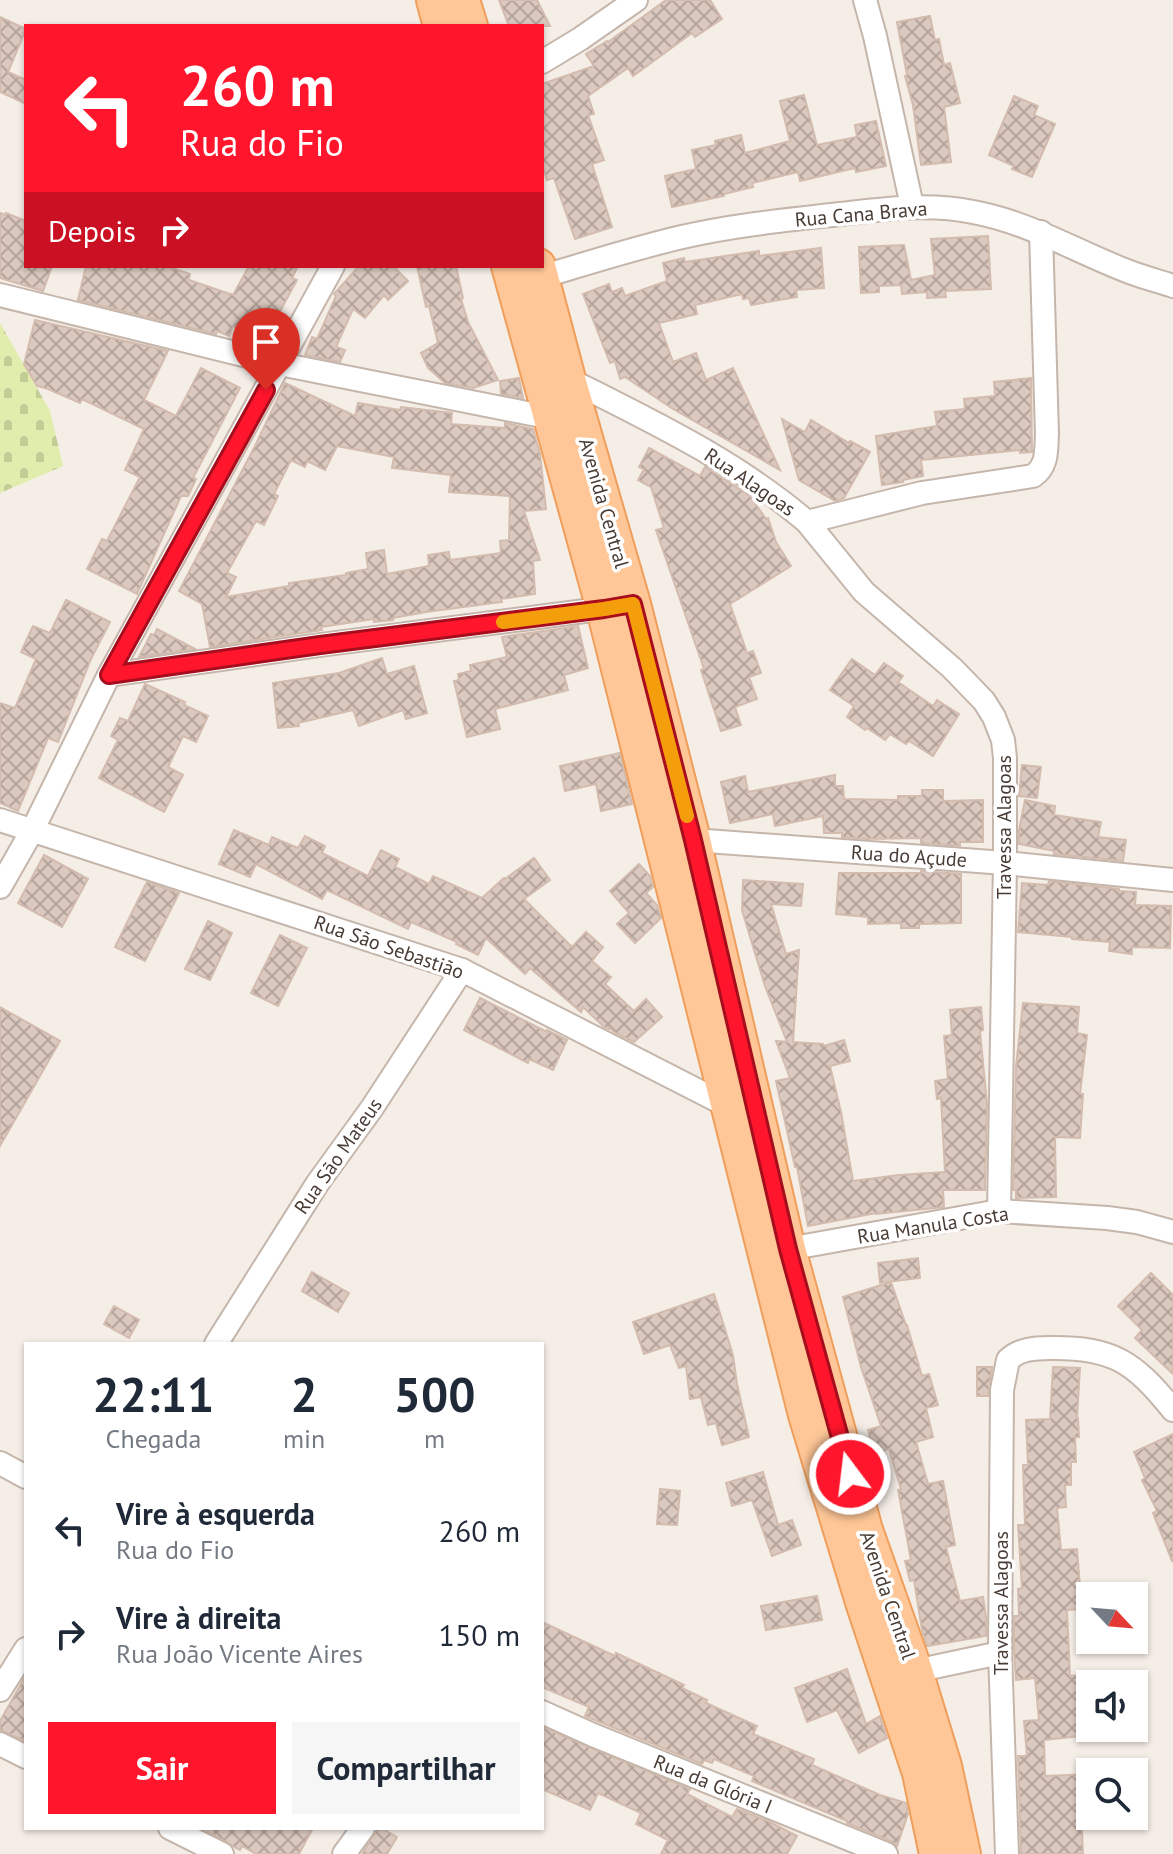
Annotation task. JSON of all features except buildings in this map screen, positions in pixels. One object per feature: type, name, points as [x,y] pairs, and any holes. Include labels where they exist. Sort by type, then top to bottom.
[{"type":"main road","points":[[434,0],[440,24]]},
{"type":"main road","points":[[462,0],[469,24]]},
{"type":"main road","points":[[510,268],[552,418],[618,607],[728,1106],[806,1415],[863,1602],[932,1769],[937,1854]]},
{"type":"main road","name":"Avenida Central","points":[[540,272],[568,379],[618,607],[693,840],[788,1249],[865,1530],[915,1671],[932,1769],[963,1854]]},
{"type":"street","points":[[544,61],[636,0]]},
{"type":"street","points":[[865,0],[912,206]]},
{"type":"street","name":"Rua Cana Brava","points":[[540,272],[685,236],[787,220],[912,206],[972,211],[1002,218],[1126,270],[1173,286]]},
{"type":"street","name":"Rua Alagoas","points":[[568,379],[684,438],[729,465],[807,522],[922,493],[1037,474],[1046,459],[1047,434],[1041,232]]},
{"type":"street","points":[[0,887],[33,829],[109,675],[332,268]]},
{"type":"street","points":[[0,295],[280,364],[552,418]]},
{"type":"street","name":"Travessa Alagoas","points":[[807,522],[864,592],[952,668],[984,701],[1003,740],[1005,863],[999,1211]]},
{"type":"street","points":[[109,675],[618,607]]},
{"type":"street","name":"Rua São Sebastião","points":[[0,820],[462,970],[728,1106]]},
{"type":"street","name":"Rua do Açude","points":[[693,840],[1005,863],[1173,880]]},
{"type":"street","name":"Rua São Mateus","points":[[217,1342],[317,1184],[372,1108],[462,970]]},
{"type":"street","name":"Rua Manula Costa","points":[[788,1249],[999,1211],[1107,1218],[1173,1232]]},
{"type":"street","name":"Travessa Alagoas","points":[[1007,1854],[1000,1653],[1002,1390],[1008,1360],[1014,1354],[1037,1348],[1084,1349],[1117,1357],[1150,1382],[1173,1410]]},
{"type":"street","points":[[0,1463],[24,1476]]},
{"type":"street","points":[[0,1690],[24,1652]]},
{"type":"street","points":[[915,1671],[1000,1653]]},
{"type":"street","name":"Rua da Glória I","points":[[544,1713],[886,1854]]},
{"type":"street","points":[[0,1744],[24,1756]]},
{"type":"street","points":[[174,1830],[222,1854]]},
{"type":"street","points":[[344,1854],[362,1830]]},
{"type":"green space","points":[[0,323],[50,411],[63,466],[0,493]]},
{"type":"slow traffic","points":[[503,622],[633,604],[687,816]]},
{"type":"route","points":[[266,390],[109,675],[633,604],[693,840],[788,1249],[850,1474]]}]
